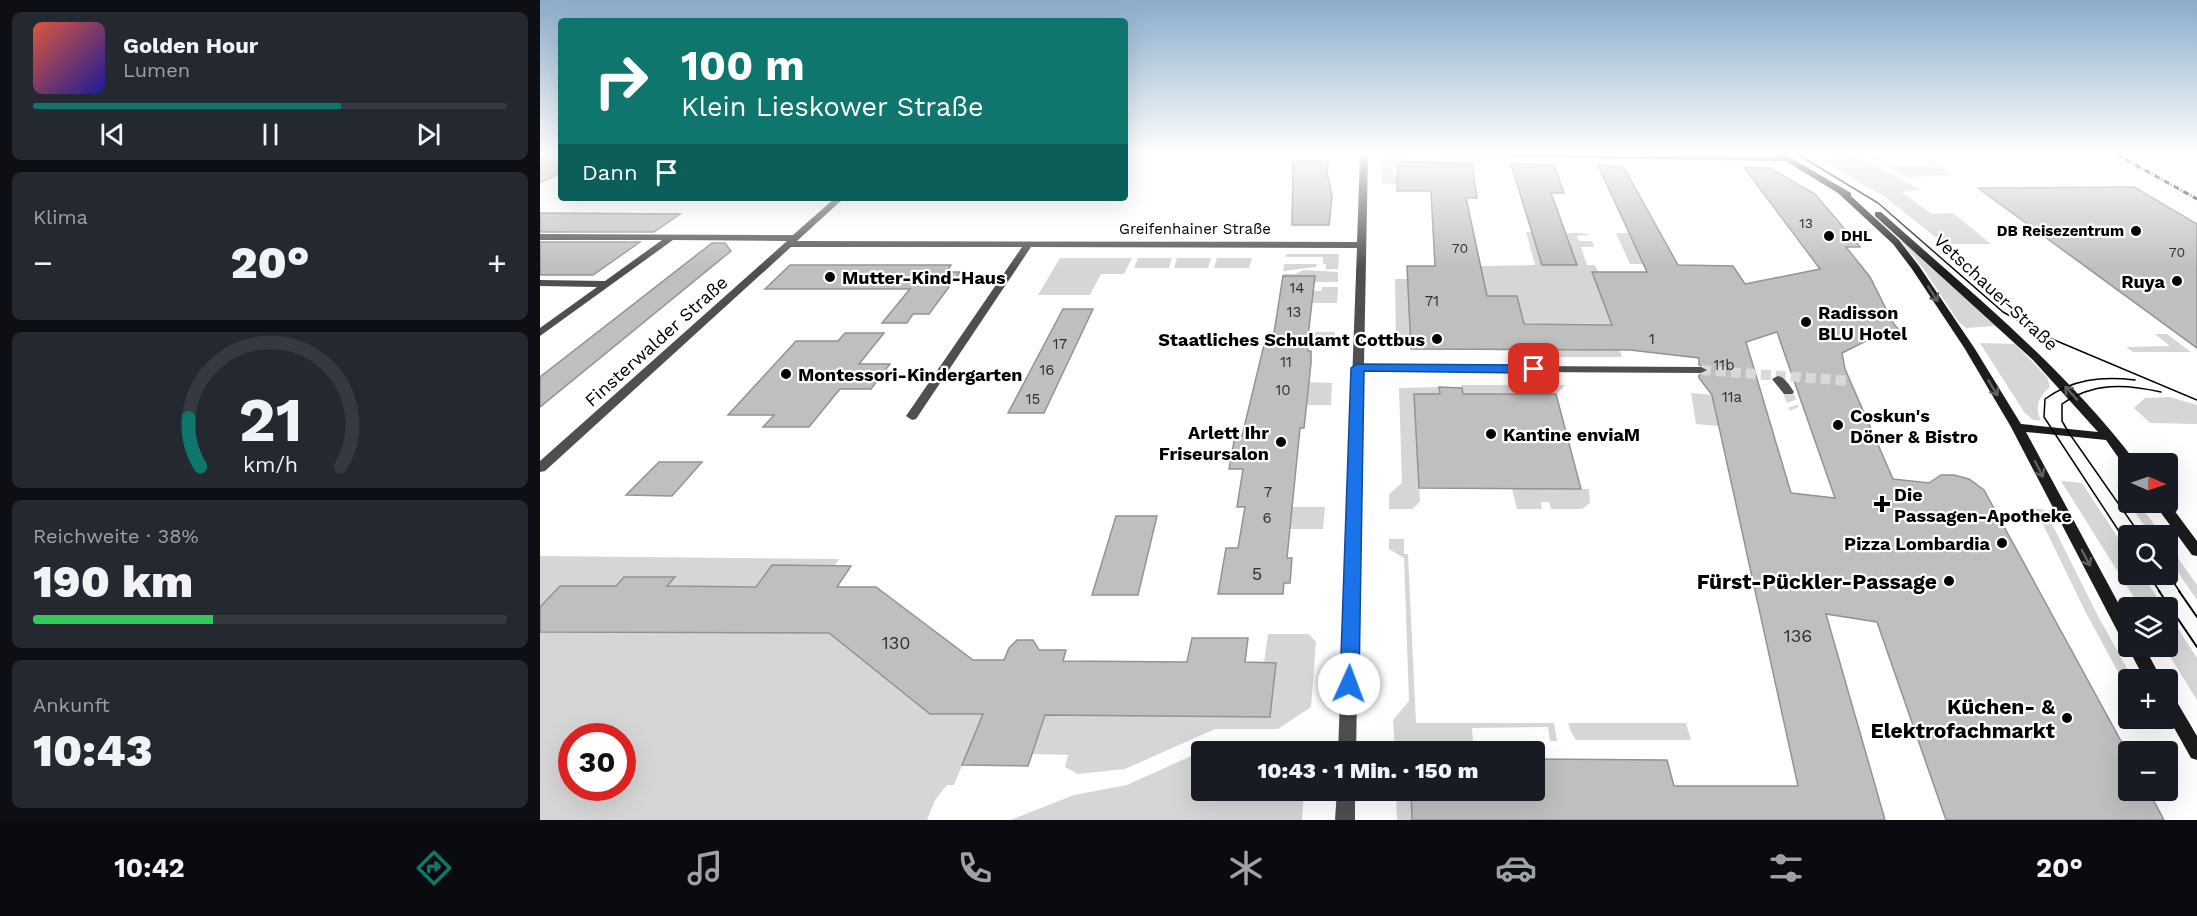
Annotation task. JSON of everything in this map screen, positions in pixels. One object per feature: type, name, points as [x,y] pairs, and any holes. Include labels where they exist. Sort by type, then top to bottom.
[{"type":"street","points":[[1347,741],[1363,192]]},
{"type":"street","name":"Vetschauer Straße","points":[[1843,192],[1896,242],[1916,268],[2017,427],[2118,616]]},
{"type":"street","name":"Vetschauer Straße","points":[[1844,192],[1879,215],[2012,334],[2073,394],[2122,453]]},
{"type":"street","name":"Finsterwalder Straße","points":[[540,468],[837,201]]},
{"type":"street","points":[[540,237],[672,237],[791,241]]},
{"type":"street","points":[[540,333],[672,237]]},
{"type":"street","name":"Greifenhainer Straße","points":[[791,241],[1361,245]]},
{"type":"street","points":[[912,416],[1029,244]]},
{"type":"street","points":[[540,283],[608,284]]},
{"type":"street","points":[[1357,368],[1701,370]]},
{"type":"street","points":[[1778,379],[1788,392]]},
{"type":"street","points":[[2017,427],[2110,437]]},
{"type":"street","points":[[2168,513],[2197,551]]},
{"type":"street","points":[[2178,719],[2197,752]]},
{"type":"street","points":[[1345,820],[1346,801]]},
{"type":"shaded area","points":[[1877,192],[1901,192],[1932,214],[1953,213],[1991,244],[1944,244]]},
{"type":"shaded area","points":[[1526,232],[1532,232],[1542,265],[1576,265],[1565,233],[1590,235],[1577,236],[1579,241],[1592,241],[1594,247],[1581,247],[1587,265],[1595,265],[1598,272],[1613,272],[1624,324],[1461,323],[1480,266],[1535,265]]},
{"type":"shaded area","points":[[1616,233],[1629,233],[1644,264],[1630,264]]},
{"type":"shaded area","points":[[1901,241],[1905,241],[1995,326],[1966,328],[1958,321],[1923,268]]},
{"type":"shaded area","points":[[1286,254],[1339,254],[1338,269],[1326,269],[1323,257],[1285,257]]},
{"type":"shaded area","points":[[1060,258],[1132,258],[1124,274],[1101,274],[1090,295],[1038,295]]},
{"type":"shaded area","points":[[1138,258],[1172,258],[1169,268],[1134,268]]},
{"type":"shaded area","points":[[1177,258],[1211,258],[1208,268],[1174,268]]},
{"type":"shaded area","points":[[1217,258],[1252,258],[1249,268],[1214,268]]},
{"type":"shaded area","points":[[1284,264],[1317,264],[1316,267],[1283,271]]},
{"type":"shaded area","points":[[1304,270],[1338,272],[1338,282],[1314,282],[1283,276],[1283,274],[1295,274]]},
{"type":"shaded area","points":[[1395,279],[1408,279],[1411,342],[1396,348]]},
{"type":"shaded area","points":[[1322,287],[1338,287],[1337,303],[1312,303],[1313,291],[1322,291]]},
{"type":"shaded area","points":[[1309,332],[1335,332],[1334,345],[1307,345]]},
{"type":"shaded area","points":[[2155,334],[2167,334],[2191,352],[2133,352],[2126,347],[2170,346]]},
{"type":"shaded area","points":[[1980,343],[2015,344],[2047,377],[2050,387],[2040,398],[2038,406],[2041,421],[2033,420],[2024,412]]},
{"type":"shaded area","points":[[1461,349],[1620,350],[1622,357],[1532,357],[1530,351]]},
{"type":"shaded area","points":[[1305,382],[1332,383],[1331,405],[1302,405]]},
{"type":"shaded area","points":[[1461,385],[1565,385],[1556,394],[1463,394]]},
{"type":"shaded area","points":[[1439,387],[1440,394],[1414,394],[1420,501],[1413,509],[1389,509],[1389,494],[1402,483],[1399,388]]},
{"type":"shaded area","points":[[1691,393],[1712,395],[1719,426],[1696,424]]},
{"type":"shaded area","points":[[2170,397],[2197,405],[2197,424],[2150,423],[2134,408],[2145,398]]},
{"type":"shaded area","points":[[2061,481],[2082,483],[2118,538],[2118,572]]},
{"type":"shaded area","points":[[1512,489],[1589,489],[1590,503],[1582,509],[1551,509],[1549,502],[1541,502],[1542,509],[1517,509]]},
{"type":"shaded area","points":[[1292,507],[1325,507],[1323,529],[1289,529]]},
{"type":"shaded area","points":[[2035,508],[2045,510],[2118,652],[2118,657],[2121,657],[2127,669],[2118,669],[2118,672],[2087,615]]},
{"type":"shaded area","points":[[2135,513],[2146,513],[2154,525],[2144,525]]},
{"type":"shaded area","points":[[1389,539],[1404,539],[1404,554],[1408,554],[1416,723],[1554,723],[1557,741],[1550,741],[1548,727],[1472,728],[1473,741],[1394,741],[1393,720],[1409,701],[1404,558],[1389,549]]},
{"type":"shaded area","points":[[540,556],[839,559],[821,587],[667,586],[674,577],[625,577],[616,586],[560,586],[540,607]]},
{"type":"shaded area","points":[[2178,558],[2197,585],[2197,600],[2178,572]]},
{"type":"shaded area","points":[[2126,585],[2149,585],[2157,597],[2134,597]]},
{"type":"shaded area","points":[[2178,629],[2197,658],[2197,700],[2170,657],[2178,657]]},
{"type":"shaded area","points":[[540,632],[829,633],[930,714],[983,714],[954,785],[947,785],[935,800],[927,820],[540,820]]},
{"type":"shaded area","points":[[1268,634],[1309,634],[1316,642],[1311,707],[1278,729],[1215,729],[1125,769],[1078,774],[1065,767],[1068,755],[1032,754],[1045,715],[1270,717],[1276,663],[1264,663]]},
{"type":"shaded area","points":[[1568,723],[1686,723],[1691,740],[1576,740]]},
{"type":"shaded area","points":[[1191,756],[1191,801],[1303,801],[1302,820],[1010,820],[1074,795],[1127,785]]},
{"type":"shaded area","points":[[1396,801],[1411,801],[1412,820],[1397,820]]},
{"type":"building","points":[[1293,192],[1331,192],[1329,225],[1292,225]]},
{"type":"building","points":[[1431,192],[1476,192],[1477,198],[1466,198],[1487,296],[1517,296],[1524,324],[1612,325],[1592,272],[1647,272],[1610,192],[1638,192],[1678,265],[1733,266],[1745,284],[1820,269],[1763,192],[1815,194],[1860,247],[1846,247],[1870,277],[1893,323],[1905,337],[1868,340],[1842,353],[1845,369],[1893,479],[1929,483],[1941,475],[1954,475],[1969,479],[1984,490],[2121,741],[2118,741],[2118,801],[2154,801],[2164,820],[1946,820],[1877,622],[1826,614],[1885,820],[1412,820],[1411,801],[1545,801],[1545,759],[1667,760],[1674,786],[1798,786],[1712,395],[1699,378],[1699,375],[1708,372],[1709,369],[1699,365],[1699,358],[1630,350],[1411,349],[1407,266],[1435,266]],"holes":[[[1777,332],[1835,498],[1791,493],[1746,342]]]},
{"type":"building","points":[[1520,192],[1564,193],[1551,193],[1577,265],[1542,265]]},
{"type":"building","points":[[1984,192],[2143,192],[2197,224],[2197,348]]},
{"type":"building","points":[[540,213],[680,214],[654,232],[540,232]]},
{"type":"building","points":[[540,242],[640,242],[593,275],[540,275]]},
{"type":"building","points":[[712,243],[725,243],[731,251],[540,407],[540,377]]},
{"type":"building","points":[[790,265],[951,265],[946,272],[960,272],[929,314],[913,314],[907,323],[882,323],[910,289],[765,289]]},
{"type":"building","points":[[1283,276],[1315,276],[1307,345],[1308,351],[1311,351],[1311,363],[1304,428],[1300,428],[1287,558],[1292,558],[1290,583],[1284,583],[1283,594],[1218,594],[1226,548],[1238,548],[1245,507],[1237,507],[1243,469],[1229,469],[1235,436],[1242,436],[1264,345],[1272,345]]},
{"type":"building","points":[[1063,309],[1093,309],[1044,413],[1008,413]]},
{"type":"building","points":[[845,333],[884,333],[859,364],[890,364],[871,389],[840,389],[809,427],[763,427],[774,415],[728,415],[796,341],[838,341]]},
{"type":"building","name":"Kantine enviaM","points":[[1439,387],[1462,388],[1463,394],[1556,394],[1581,489],[1419,488],[1414,394],[1440,394]]},
{"type":"building","points":[[659,462],[702,462],[672,496],[626,495]]},
{"type":"building","points":[[1116,516],[1157,516],[1138,595],[1092,595]]},
{"type":"building","points":[[772,565],[851,566],[837,587],[876,587],[973,660],[1004,660],[1009,648],[1017,640],[1033,640],[1039,650],[1066,650],[1063,661],[1187,662],[1192,638],[1248,638],[1245,662],[1276,663],[1270,717],[1045,715],[1028,766],[962,765],[983,714],[930,714],[829,633],[540,632],[540,607],[560,586],[616,586],[624,577],[675,577],[667,586],[756,587]]},
{"type":"tunnel","points":[[1701,370],[1850,381]]},
{"type":"tunnel","points":[[1788,392],[1794,409]]},
{"type":"tram line","points":[[1860,192],[1878,203],[2003,312],[2052,339],[2197,400]]},
{"type":"tram line","points":[[1970,274],[2012,308]]},
{"type":"tram line","points":[[2118,530],[2044,417],[2045,399],[2066,387],[2088,380],[2111,378],[2135,380]]},
{"type":"tram line","points":[[2133,525],[2069,433],[2062,421],[2062,404],[2098,388],[2122,386],[2161,392]]},
{"type":"tram line","points":[[2155,585],[2160,592]]},
{"type":"tram line","points":[[2175,585],[2180,592]]},
{"type":"tram line","points":[[2159,591],[2197,647]]},
{"type":"tram line","points":[[2179,591],[2197,617]]},
{"type":"railway","points":[[2185,192],[2197,199]]},
{"type":"place","name":"DB Reisezentrum","points":[[2136,231]]},
{"type":"place","name":"DHL","points":[[1829,236]]},
{"type":"place","name":"Mutter-Kind-Haus","points":[[830,277]]},
{"type":"place","name":"Ruya","points":[[2177,281]]},
{"type":"place","name":"Radisson BLU Hotel","points":[[1806,322]]},
{"type":"place","name":"Staatliches Schulamt Cottbus","points":[[1437,339]]},
{"type":"place","name":"Montessori-Kindergarten","points":[[786,374]]},
{"type":"place","name":"Coskun's Döner & Bistro","points":[[1838,425]]},
{"type":"place","name":"Kantine enviaM","points":[[1491,434]]},
{"type":"place","name":"Arlett Ihr Friseursalon","points":[[1281,442]]},
{"type":"place","name":"Die Passagen-Apotheke","points":[[1882,504]]},
{"type":"place","name":"Pizza Lombardia","points":[[2002,543]]},
{"type":"place","name":"Fürst-Pückler-Passage","points":[[1949,581]]},
{"type":"place","name":"Küchen- & Elektrofachmarkt","points":[[2067,718]]},
{"type":"route","points":[[1349,684],[1357,368],[1534,369]]}]
